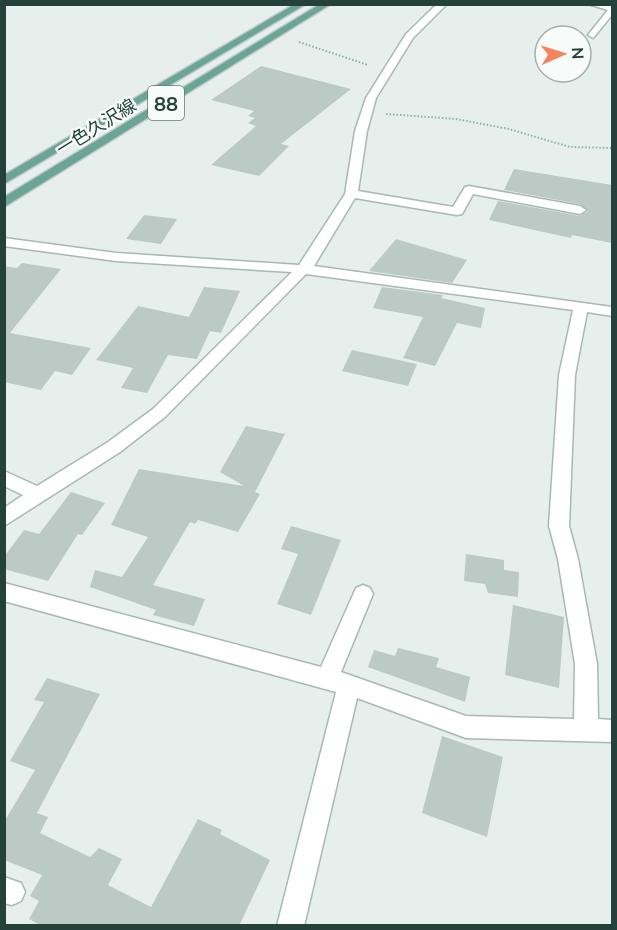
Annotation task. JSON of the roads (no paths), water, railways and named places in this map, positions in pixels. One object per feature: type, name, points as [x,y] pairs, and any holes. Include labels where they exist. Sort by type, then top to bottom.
[{"type":"main road","name":"一色久沢線","points":[[4,180],[302,4]]},
{"type":"main road","name":"一色久沢線","points":[[4,203],[327,4]]},
{"type":"street","points":[[4,519],[38,494],[114,447],[159,413],[303,269],[351,194],[365,112],[386,71],[409,36],[443,4]]},
{"type":"street","points":[[592,4],[612,9],[593,35]]},
{"type":"street","points":[[351,194],[457,211],[469,190],[580,210]]},
{"type":"street","points":[[4,242],[44,250],[125,258],[303,269],[612,311]]},
{"type":"street","points":[[581,307],[567,375],[559,526],[570,567],[586,664],[586,730]]},
{"type":"street","points":[[4,478],[38,494]]},
{"type":"street","points":[[4,592],[338,682],[466,727],[612,731]]},
{"type":"street","points":[[290,926],[338,682],[363,594]]}]
